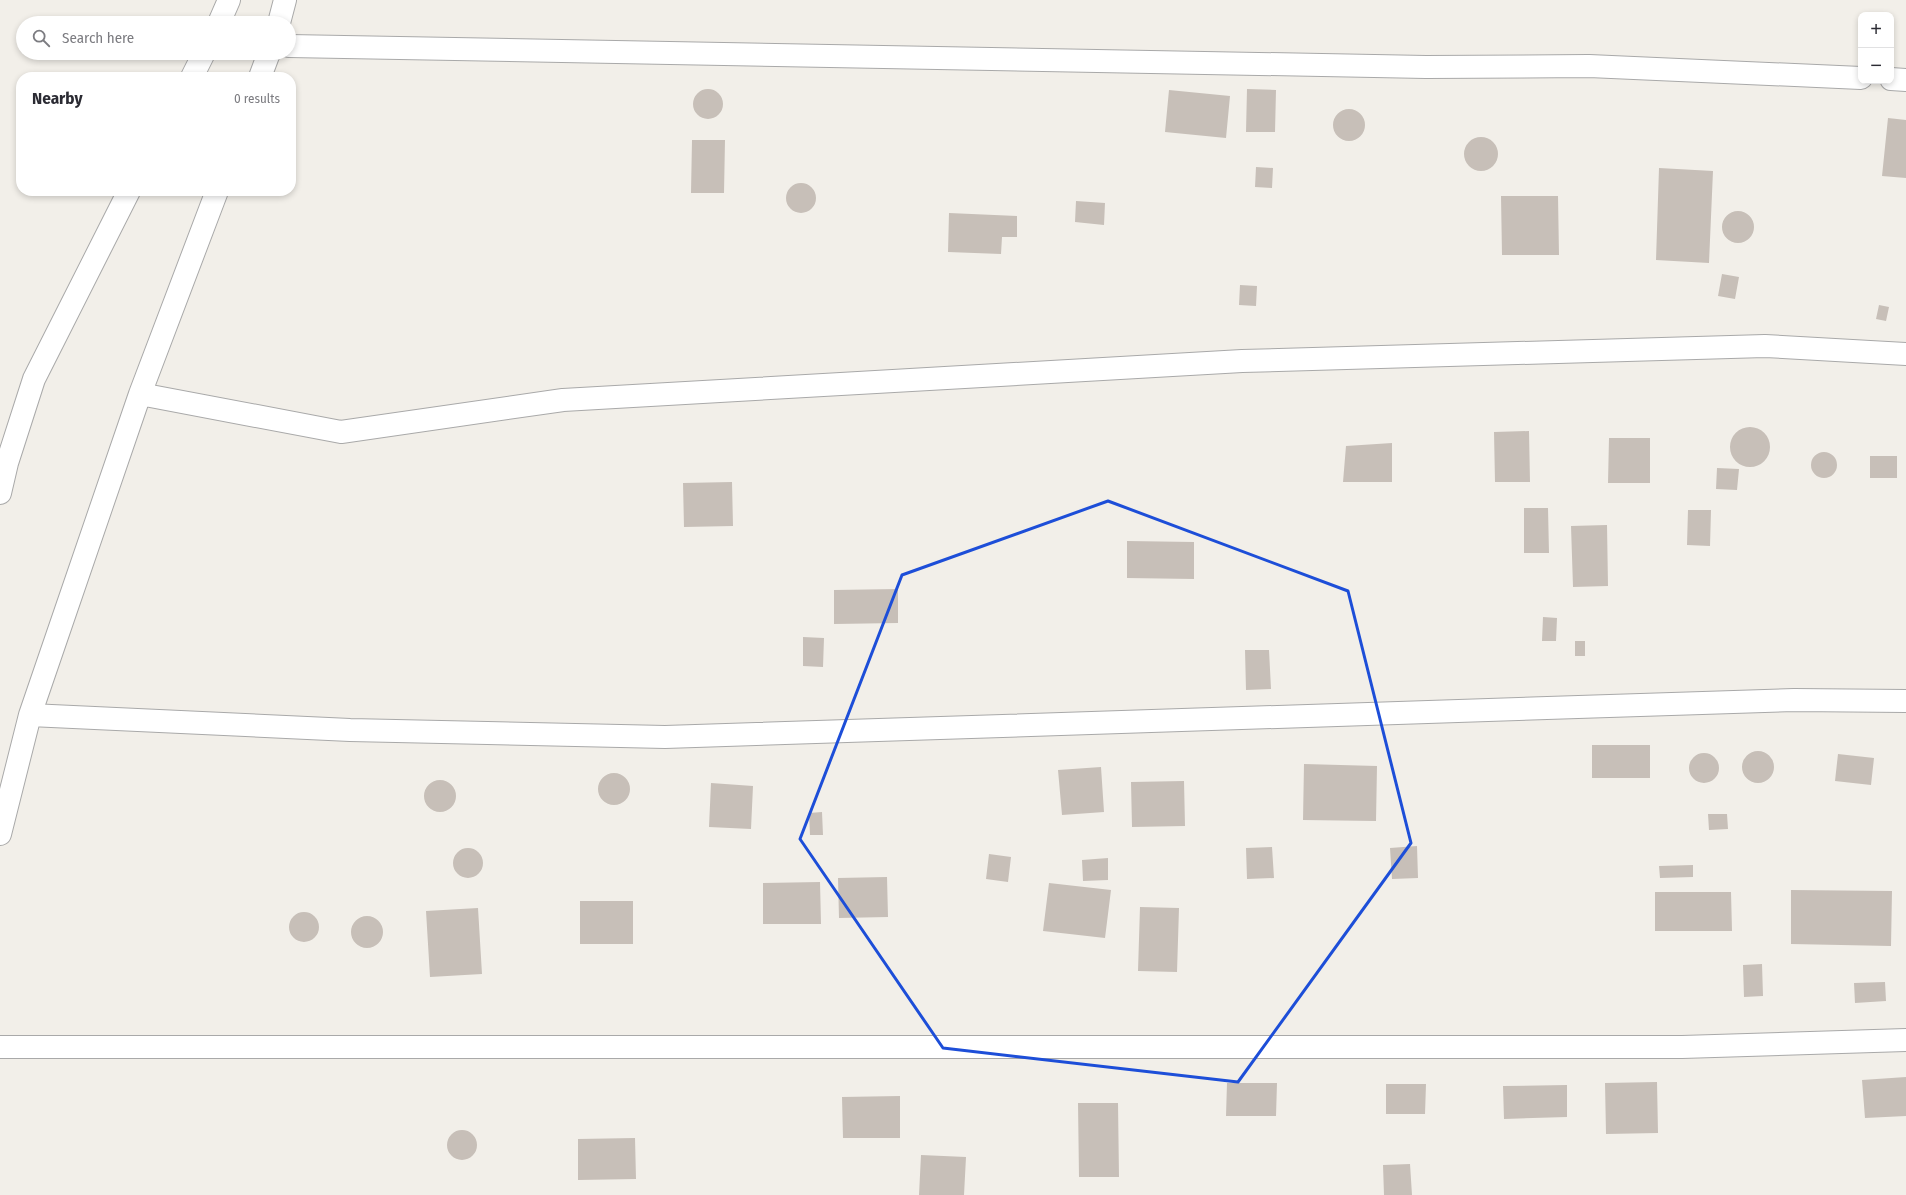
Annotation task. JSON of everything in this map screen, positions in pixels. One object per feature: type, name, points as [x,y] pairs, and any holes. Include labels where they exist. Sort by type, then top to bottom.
[{"type":"street","points":[[222,16],[229,0]]},
{"type":"street","points":[[281,16],[286,0]]},
{"type":"street","points":[[296,46],[1426,67],[1588,66],[1858,78]]},
{"type":"street","points":[[194,72],[200,60]]},
{"type":"street","points":[[262,72],[266,60]]},
{"type":"street","points":[[1894,79],[1906,80]]},
{"type":"street","points":[[0,493],[7,463],[34,379],[126,196]]},
{"type":"street","points":[[0,834],[30,715],[140,394],[215,196]]},
{"type":"street","points":[[140,394],[341,432],[563,400],[1242,361],[1765,346],[1906,354]]},
{"type":"street","points":[[30,715],[350,730],[665,737],[1794,700],[1906,701]]},
{"type":"street","points":[[0,1047],[1682,1047],[1906,1040]]},
{"type":"highlighted area","points":[[1108,501],[1348,591],[1411,843],[1238,1082],[943,1048],[800,839],[902,575]]},
{"type":"building","points":[[708,89],[719,93],[723,104],[719,115],[708,119],[697,115],[693,104],[697,93]]},
{"type":"building","points":[[1247,89],[1276,90],[1275,132],[1246,132]]},
{"type":"building","points":[[1169,90],[1230,96],[1226,138],[1165,132]]},
{"type":"building","points":[[1349,109],[1360,114],[1365,125],[1360,136],[1349,141],[1338,136],[1333,125],[1338,114]]},
{"type":"building","points":[[1888,118],[1906,120],[1906,178],[1882,176]]},
{"type":"building","points":[[1478,137],[1484,137],[1493,142],[1497,148],[1497,160],[1493,166],[1484,171],[1478,171],[1469,166],[1464,157],[1464,151],[1469,142]]},
{"type":"building","points":[[692,140],[725,140],[724,193],[691,193]]},
{"type":"building","points":[[1256,167],[1273,168],[1272,188],[1255,187]]},
{"type":"building","points":[[1659,168],[1713,171],[1709,263],[1656,260]]},
{"type":"building","points":[[801,183],[812,187],[816,198],[812,209],[801,213],[790,209],[786,198],[790,187]]},
{"type":"building","points":[[1501,196],[1558,196],[1559,255],[1502,255]]},
{"type":"building","points":[[1076,201],[1105,203],[1104,225],[1075,222]]},
{"type":"building","points":[[1735,211],[1741,211],[1750,215],[1754,227],[1750,239],[1741,243],[1735,243],[1726,239],[1722,230],[1722,224],[1726,215]]},
{"type":"building","points":[[949,213],[1017,216],[1017,237],[1002,237],[1001,254],[948,252]]},
{"type":"building","points":[[1722,274],[1739,277],[1735,299],[1718,296]]},
{"type":"building","points":[[1240,285],[1257,286],[1256,306],[1239,305]]},
{"type":"building","points":[[1879,305],[1889,307],[1886,321],[1876,319]]},
{"type":"building","points":[[1750,427],[1764,433],[1770,447],[1764,461],[1750,467],[1736,461],[1730,447],[1736,433]]},
{"type":"building","points":[[1529,431],[1530,482],[1495,482],[1494,432]]},
{"type":"building","points":[[1609,438],[1650,438],[1650,483],[1608,483]]},
{"type":"building","points":[[1392,443],[1392,482],[1343,482],[1346,446]]},
{"type":"building","points":[[1824,452],[1833,456],[1837,465],[1833,474],[1824,478],[1815,474],[1811,465],[1815,456]]},
{"type":"building","points":[[1870,456],[1897,456],[1897,478],[1870,478]]},
{"type":"building","points":[[1717,468],[1739,469],[1737,490],[1716,489]]},
{"type":"building","points":[[732,482],[733,526],[684,527],[683,483]]},
{"type":"building","points":[[1524,508],[1548,508],[1549,553],[1524,553]]},
{"type":"building","points":[[1688,510],[1711,510],[1710,546],[1687,545]]},
{"type":"building","points":[[1607,525],[1608,586],[1573,587],[1571,526]]},
{"type":"building","points":[[1127,541],[1194,542],[1194,579],[1127,578]]},
{"type":"building","points":[[898,589],[898,623],[834,624],[834,590]]},
{"type":"building","points":[[1543,617],[1557,618],[1556,641],[1542,641]]},
{"type":"building","points":[[803,637],[824,638],[823,667],[803,666]]},
{"type":"building","points":[[1575,641],[1585,641],[1585,656],[1575,656]]},
{"type":"building","points":[[1245,650],[1269,650],[1271,689],[1246,690]]},
{"type":"building","points":[[1592,745],[1650,745],[1650,778],[1592,778]]},
{"type":"building","points":[[1758,751],[1769,756],[1774,767],[1769,778],[1758,783],[1747,778],[1742,767],[1747,756]]},
{"type":"building","points":[[1704,753],[1715,757],[1719,768],[1715,779],[1704,783],[1693,779],[1689,768],[1693,757]]},
{"type":"building","points":[[1838,754],[1874,758],[1871,785],[1835,781]]},
{"type":"building","points":[[1304,764],[1377,766],[1376,821],[1303,820]]},
{"type":"building","points":[[1101,767],[1104,812],[1062,815],[1058,770]]},
{"type":"building","points":[[614,773],[625,778],[630,789],[625,800],[614,805],[603,800],[598,789],[603,778]]},
{"type":"building","points":[[440,780],[451,785],[456,796],[451,807],[440,812],[429,807],[424,796],[429,785]]},
{"type":"building","points":[[1184,781],[1185,826],[1132,827],[1131,782]]},
{"type":"building","points":[[711,783],[753,786],[751,829],[709,827]]},
{"type":"building","points":[[822,812],[823,835],[810,835],[809,813]]},
{"type":"building","points":[[1708,814],[1727,814],[1728,829],[1709,830]]},
{"type":"building","points":[[1417,846],[1418,878],[1392,879],[1390,848]]},
{"type":"building","points":[[1272,847],[1274,878],[1247,879],[1246,848]]},
{"type":"building","points":[[468,848],[479,852],[483,863],[479,874],[468,878],[457,874],[453,863],[457,852]]},
{"type":"building","points":[[989,854],[1011,857],[1008,882],[986,879]]},
{"type":"building","points":[[1108,858],[1108,880],[1083,881],[1082,860]]},
{"type":"building","points":[[1693,865],[1693,877],[1660,878],[1659,866]]},
{"type":"building","points":[[887,877],[888,917],[839,918],[838,878]]},
{"type":"building","points":[[820,882],[821,924],[763,924],[763,883]]},
{"type":"building","points":[[1049,883],[1111,890],[1105,938],[1043,931]]},
{"type":"building","points":[[1791,890],[1892,891],[1891,946],[1791,944]]},
{"type":"building","points":[[1655,892],[1731,892],[1732,931],[1655,931]]},
{"type":"building","points":[[580,901],[633,901],[633,944],[580,944]]},
{"type":"building","points":[[1140,907],[1179,908],[1177,972],[1138,971]]},
{"type":"building","points":[[478,908],[482,974],[430,977],[426,911]]},
{"type":"building","points":[[304,912],[315,916],[319,927],[315,938],[304,942],[293,938],[289,927],[293,916]]},
{"type":"building","points":[[367,916],[378,921],[383,932],[378,943],[367,948],[356,943],[351,932],[356,921]]},
{"type":"building","points":[[1762,964],[1763,996],[1744,997],[1743,965]]},
{"type":"building","points":[[1885,982],[1886,1001],[1855,1003],[1854,983]]},
{"type":"building","points":[[1906,1077],[1906,1116],[1865,1118],[1862,1080]]},
{"type":"building","points":[[1657,1082],[1658,1133],[1606,1134],[1605,1083]]},
{"type":"building","points":[[1227,1083],[1277,1083],[1276,1116],[1226,1116]]},
{"type":"building","points":[[1386,1084],[1426,1084],[1425,1114],[1386,1114]]},
{"type":"building","points":[[1567,1085],[1567,1117],[1504,1119],[1503,1086]]},
{"type":"building","points":[[900,1096],[900,1138],[843,1138],[842,1097]]},
{"type":"building","points":[[1078,1103],[1118,1103],[1119,1177],[1079,1177]]},
{"type":"building","points":[[462,1130],[473,1134],[477,1145],[473,1156],[462,1160],[451,1156],[447,1145],[451,1134]]},
{"type":"building","points":[[635,1138],[636,1179],[578,1180],[578,1139]]},
{"type":"building","points":[[921,1155],[966,1157],[964,1195],[919,1195]]},
{"type":"building","points":[[1410,1164],[1412,1195],[1384,1195],[1383,1165]]}]
